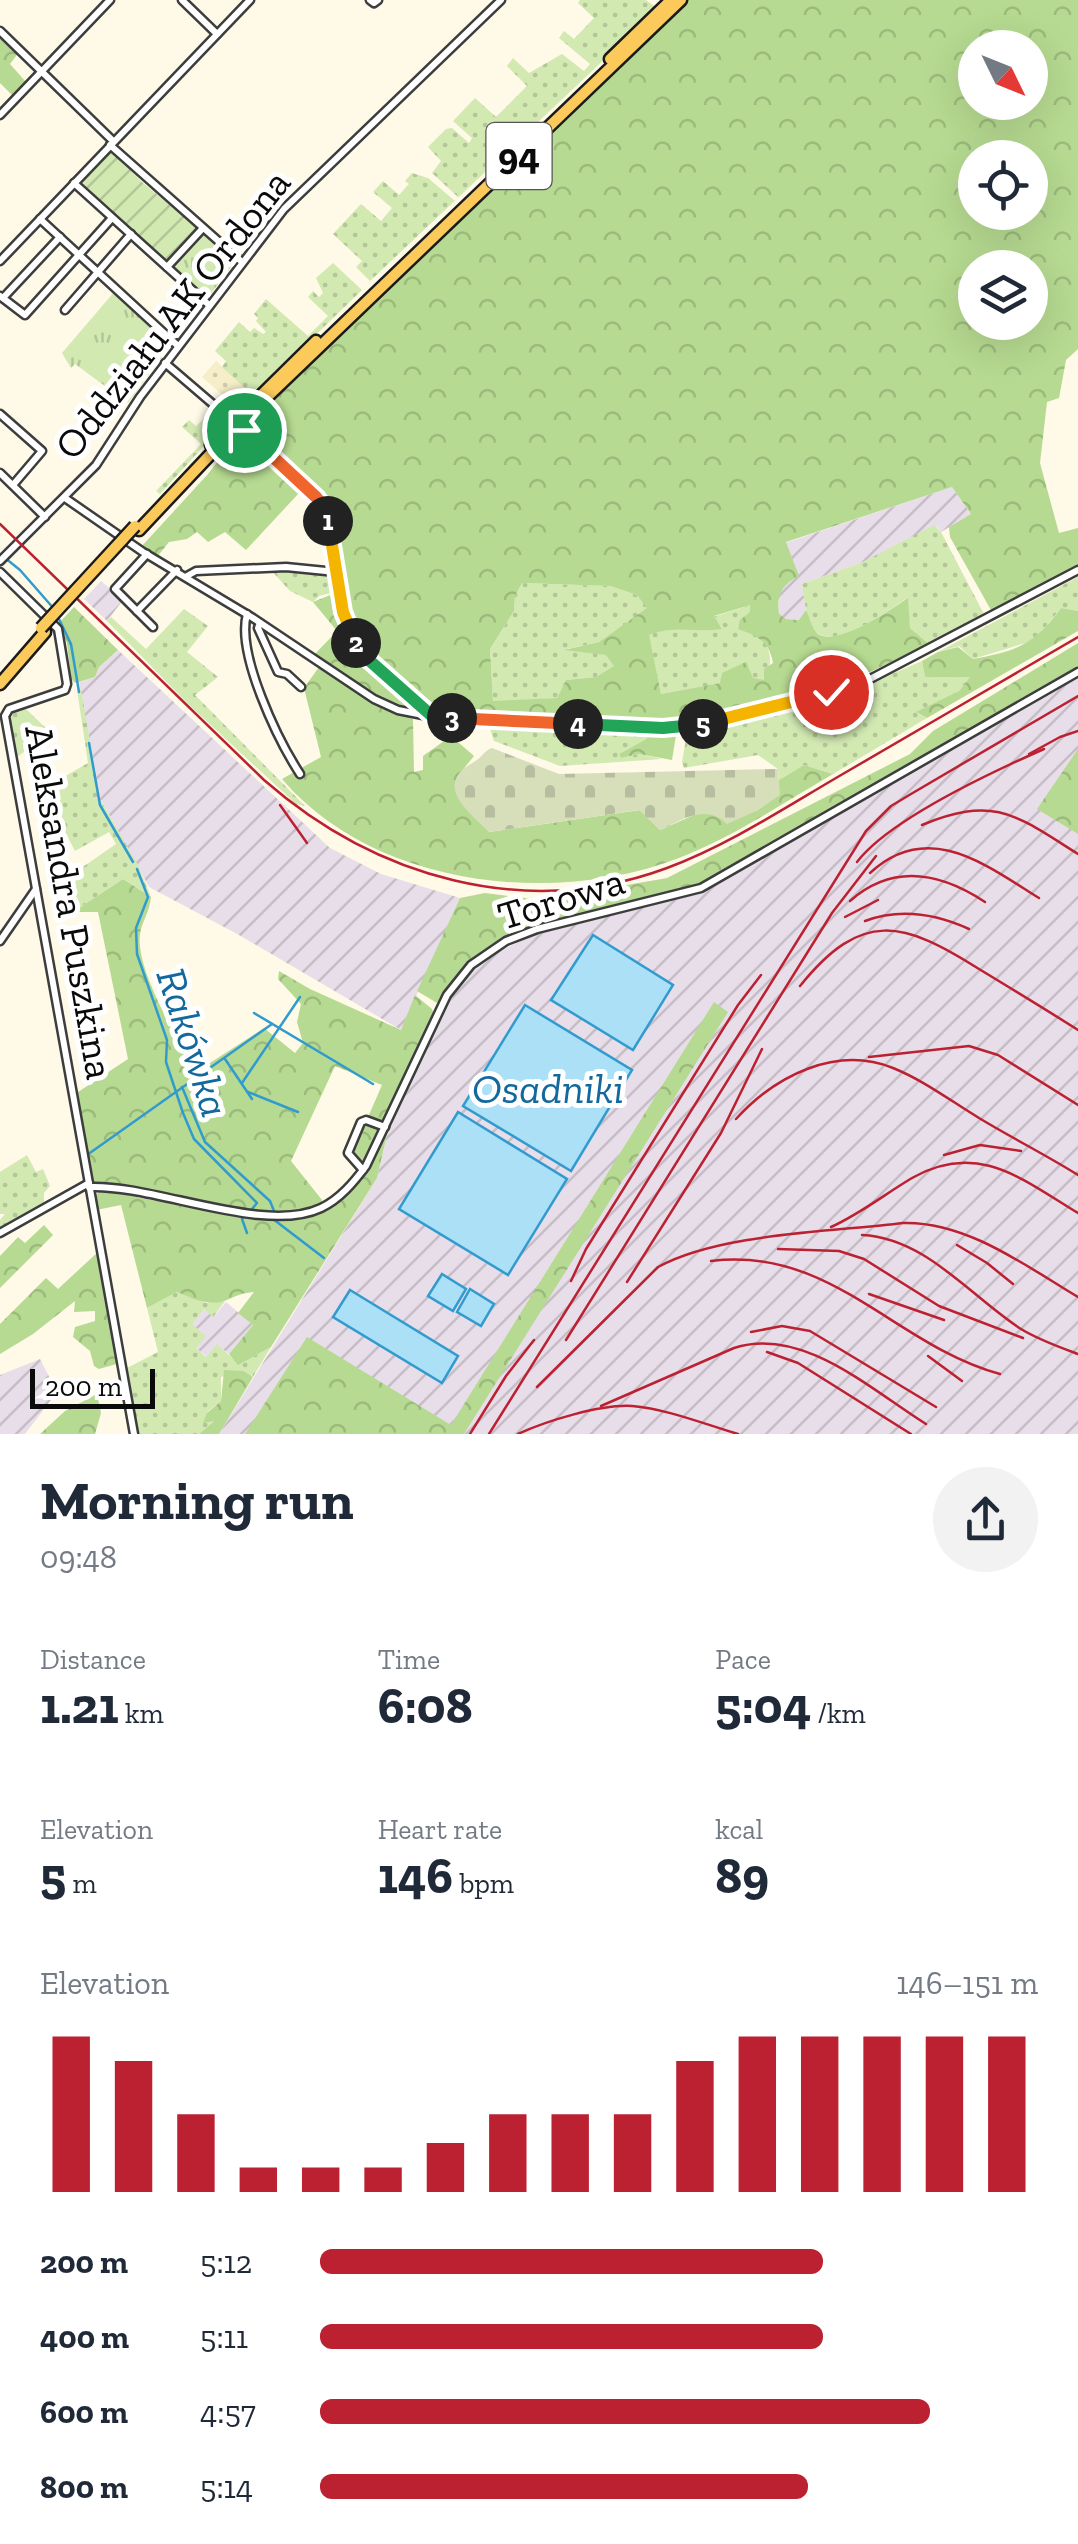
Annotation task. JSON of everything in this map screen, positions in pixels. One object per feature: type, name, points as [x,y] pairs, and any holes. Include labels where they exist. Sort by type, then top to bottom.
[{"type":"main road","name":"94","points":[[0,674],[233,420],[671,0]]},
{"type":"main road","name":"94","points":[[137,528],[238,425],[682,0]]},
{"type":"main road","name":"94","points":[[0,684],[43,630]]},
{"type":"street","points":[[0,115],[110,0]]},
{"type":"street","points":[[182,0],[217,34]]},
{"type":"street","points":[[0,261],[250,0]]},
{"type":"street","points":[[370,0],[378,0]]},
{"type":"street","name":"Oddziału AK Ordona","points":[[3,558],[98,462],[135,403],[294,197],[501,0]]},
{"type":"street","points":[[0,30],[112,143],[242,262]]},
{"type":"street","points":[[74,183],[210,305]]},
{"type":"street","points":[[60,237],[1,299],[24,315],[112,218]]},
{"type":"street","points":[[40,219],[178,346]]},
{"type":"street","points":[[167,266],[203,228]]},
{"type":"street","points":[[64,310],[130,234]]},
{"type":"street","points":[[166,362],[220,411]]},
{"type":"street","points":[[0,414],[42,451],[13,485]]},
{"type":"street","points":[[242,429],[324,507],[345,621],[356,644],[432,716]]},
{"type":"street","points":[[0,472],[45,517]]},
{"type":"street","points":[[65,498],[383,704],[432,716],[663,728],[727,720],[872,678],[1078,570]]},
{"type":"street","points":[[146,554],[115,589],[153,627]]},
{"type":"street","points":[[187,576],[196,571],[268,567],[336,572]]},
{"type":"street","points":[[137,611],[177,570]]},
{"type":"street","name":"Aleksandra Puszkina","points":[[0,572],[58,628],[67,684],[63,691],[9,709],[4,716],[134,1434]]},
{"type":"street","points":[[247,614],[251,662],[272,719],[300,774]]},
{"type":"street","points":[[260,622],[258,628],[278,672],[287,674],[301,688]]},
{"type":"street","name":"Torowa","points":[[89,1185],[263,1214],[316,1210],[329,1203],[362,1170],[447,995],[490,950],[536,930],[687,894],[709,884],[1078,672]]},
{"type":"street","points":[[0,941],[36,889]]},
{"type":"street","points":[[362,1170],[348,1153],[362,1122],[385,1127]]},
{"type":"street","points":[[0,1233],[89,1185]]},
{"type":"shaded area","points":[[216,361],[248,389],[234,405],[202,377]]},
{"type":"shaded area","points":[[952,487],[971,514],[941,532],[937,527],[863,562],[802,584],[806,610],[800,620],[778,614],[779,592],[798,576],[785,543]]},
{"type":"shaded area","points":[[101,581],[123,600],[107,621],[84,599]]},
{"type":"shaded area","points":[[118,650],[330,848],[381,874],[460,898],[401,1030],[149,887],[101,800],[94,799],[99,795],[79,682],[95,677],[99,667]]},
{"type":"shaded area","points":[[1078,675],[1078,1434],[219,1434],[377,1178],[388,1130],[443,1009],[459,985],[485,959],[534,934],[686,897],[714,885]]},
{"type":"shaded area","points":[[226,1302],[253,1325],[229,1354],[217,1345],[207,1357],[196,1348],[191,1324],[204,1309],[214,1316]]},
{"type":"shaded area","points":[[40,1359],[57,1392],[25,1434],[0,1434],[0,1375]]},
{"type":"green space","points":[[580,0],[646,0],[654,6],[667,0],[456,200],[458,197],[432,173],[441,161],[428,147],[452,128],[469,143],[472,138],[453,121],[475,98],[496,117],[527,86],[507,66],[513,58],[529,73],[562,54],[584,71],[590,64],[559,38],[564,31],[574,39],[594,18],[578,3]]},
{"type":"green space","points":[[688,0],[1078,0],[1078,349],[1066,360],[1059,398],[1047,402],[1040,463],[1059,533],[1078,528],[1078,566],[992,612],[950,537],[949,527],[971,514],[952,487],[786,542],[799,576],[784,587],[778,602],[779,614],[786,619],[799,620],[806,610],[817,633],[837,636],[864,625],[908,598],[910,628],[929,644],[845,684],[682,724],[423,713],[383,702],[313,656],[337,631],[313,602],[340,591],[327,511],[319,513],[299,493],[246,550],[225,532],[208,542],[197,532],[187,539],[169,542],[157,557],[141,547],[208,474],[247,424]],"holes":[[[522,583],[610,586],[637,595],[647,608],[599,642],[564,650],[606,655],[614,666],[596,677],[566,680],[557,698],[493,701],[490,649],[514,611],[515,596]],[[750,605],[750,612],[740,620],[738,629],[757,637],[769,649],[773,663],[764,669],[764,680],[753,678],[746,662],[722,673],[720,683],[661,694],[649,635],[667,630],[722,629],[714,616]]]},
{"type":"green space","points":[[0,34],[19,52],[10,64],[26,82],[13,96],[0,83]]},
{"type":"green space","points":[[108,152],[113,152],[143,183],[199,229],[168,262],[82,184]]},
{"type":"green space","points":[[412,173],[428,178],[455,201],[370,281],[356,267],[362,261],[333,234],[361,204],[381,221],[392,208],[373,192],[383,181],[399,195],[409,184],[405,181]]},
{"type":"green space","points":[[201,233],[235,262],[206,300],[171,268],[199,240]]},
{"type":"green space","points":[[333,263],[362,290],[224,424],[160,494],[156,491],[201,444],[182,427],[189,420],[196,426],[208,415],[219,424],[247,390],[222,367],[226,361],[215,351],[239,322],[250,332],[254,328],[266,332],[254,314],[266,299],[308,336],[328,316],[308,297],[313,291],[319,297],[323,293],[316,278]]},
{"type":"green space","points":[[115,291],[170,346],[128,403],[75,364],[71,368],[62,353]]},
{"type":"green space","points":[[934,525],[985,616],[929,644],[910,628],[907,598],[842,635],[816,632],[807,612],[802,584],[863,562]]},
{"type":"green space","points":[[269,568],[335,573],[339,591],[319,596],[313,602],[290,591]]},
{"type":"green space","points":[[1078,577],[1078,611],[1061,608],[1035,640],[973,659],[959,646],[938,652]]},
{"type":"green space","points":[[522,583],[610,586],[637,595],[648,608],[599,642],[567,649],[607,655],[615,666],[596,677],[566,680],[557,698],[493,702],[490,649],[514,611],[515,596]]},
{"type":"green space","points":[[750,605],[769,651],[764,681],[722,673],[721,683],[661,694],[648,635],[666,630],[722,628],[713,617]]},
{"type":"green space","points":[[74,607],[118,650],[99,667],[95,677],[75,683],[59,623]]},
{"type":"green space","points":[[1061,608],[1078,611],[1078,631],[927,718],[916,712],[959,691],[970,677],[925,677],[922,661],[958,647],[973,659],[1013,649],[1033,638]]},
{"type":"green space","points":[[184,609],[208,626],[187,652],[218,677],[195,695],[305,806],[296,804],[188,704],[107,621],[111,617],[146,649]]},
{"type":"green space","points":[[1078,643],[1078,669],[722,875],[683,893],[526,930],[475,959],[437,1003],[417,991],[460,898],[485,893],[541,900],[667,878],[910,754],[933,731]]},
{"type":"green space","points":[[922,661],[925,677],[971,676],[959,691],[917,713],[927,718],[833,774],[804,765],[779,780],[778,769],[758,755],[684,768],[687,733],[835,694]]},
{"type":"green space","points":[[319,667],[383,709],[413,719],[414,772],[423,770],[423,756],[451,736],[474,756],[457,777],[489,832],[640,810],[660,830],[701,812],[756,811],[779,795],[779,780],[804,765],[833,774],[719,840],[679,858],[629,873],[576,881],[522,883],[467,877],[414,864],[365,843],[320,815],[282,779],[321,757],[304,688]]},
{"type":"green space","points":[[81,689],[99,795],[94,799],[100,799],[138,865],[151,897],[123,879],[73,912],[61,882],[116,844],[109,832],[75,851],[60,822],[50,785],[88,763],[77,690]]},
{"type":"green space","points":[[25,708],[52,734],[15,758],[8,718],[12,712]]},
{"type":"green space","points":[[489,726],[650,733],[619,754],[621,758],[639,754],[662,759],[560,766],[494,741]]},
{"type":"green space","points":[[650,733],[676,735],[672,760],[639,754],[621,758],[619,754]]},
{"type":"green space","points":[[492,748],[559,774],[778,769],[780,795],[727,824],[702,814],[660,830],[639,810],[489,832],[464,807],[455,789],[462,771]]},
{"type":"green space","points":[[1078,749],[1078,834],[1037,809]]},
{"type":"green space","points":[[123,879],[151,897],[140,934],[144,966],[196,1072],[264,1028],[295,1053],[303,1043],[297,1022],[301,1004],[278,979],[279,971],[401,1030],[415,995],[432,1009],[434,1015],[385,1122],[360,1166],[351,1156],[382,1085],[335,1066],[291,1161],[322,1200],[320,1205],[292,1212],[254,1210],[98,1184],[91,1179],[75,1094],[128,1059],[98,912],[73,912]]},
{"type":"green space","points":[[714,1002],[728,1012],[464,1434],[245,1434],[307,1337],[451,1425]]},
{"type":"green space","points":[[388,1130],[377,1178],[271,1347],[238,1365],[229,1354],[253,1325],[238,1313],[254,1292],[216,1303],[177,1292],[147,1308],[121,1205],[96,1210],[94,1196],[102,1190],[217,1212],[306,1215],[326,1208],[347,1193],[363,1174]]},
{"type":"green space","points":[[27,1155],[36,1172],[43,1169],[50,1186],[44,1193],[44,1206],[0,1231],[0,1220],[5,1214],[0,1214],[0,1172]]},
{"type":"green space","points":[[44,1225],[53,1235],[0,1288],[0,1256],[18,1237],[25,1243]]},
{"type":"green space","points":[[99,1251],[120,1363],[99,1369],[94,1366],[90,1351],[73,1337],[75,1327],[95,1321],[95,1311],[74,1312],[75,1301],[0,1354],[0,1324],[46,1278],[58,1289]]},
{"type":"green space","points":[[177,1292],[206,1303],[225,1301],[213,1317],[204,1309],[192,1324],[206,1336],[196,1348],[206,1357],[217,1344],[239,1364],[271,1347],[253,1377],[244,1371],[221,1377],[221,1401],[207,1412],[216,1419],[199,1434],[138,1434],[125,1369],[158,1352],[147,1308]]},
{"type":"green space","points":[[224,1370],[244,1371],[253,1377],[219,1434],[199,1434],[214,1421],[203,1423],[207,1413],[221,1401]]},
{"type":"green space","points":[[97,1394],[101,1413],[95,1434],[40,1434],[65,1411]]},
{"type":"water","points":[[593,935],[673,985],[633,1050],[551,1000]]},
{"type":"water","name":"Osadniki","points":[[525,1005],[632,1070],[571,1171],[463,1106]]},
{"type":"water","name":"Osadniki","points":[[458,1112],[567,1179],[508,1275],[399,1209]]},
{"type":"water","points":[[442,1274],[466,1289],[453,1311],[428,1296]]},
{"type":"water","points":[[470,1289],[494,1304],[481,1326],[457,1312]]},
{"type":"water","points":[[350,1290],[458,1356],[442,1383],[333,1317]]},
{"type":"waterway","name":"Rakówka","points":[[0,554],[20,570],[55,610]]},
{"type":"waterway","name":"Rakówka","points":[[58,617],[71,644],[79,692]]},
{"type":"waterway","name":"Rakówka","points":[[89,743],[100,805],[133,862]]},
{"type":"waterway","name":"Rakówka","points":[[137,869],[148,897],[136,928],[137,954],[167,1040],[166,1062],[183,1113],[194,1139],[257,1203],[252,1209]]},
{"type":"waterway","points":[[242,1083],[300,997]]},
{"type":"waterway","points":[[254,1013],[373,1084]]},
{"type":"waterway","name":"Rakówka","points":[[87,1155],[272,1024]]},
{"type":"waterway","points":[[225,1059],[252,1099]]},
{"type":"waterway","name":"Rakówka","points":[[182,1087],[205,1142],[270,1201],[274,1211]]},
{"type":"waterway","points":[[248,1092],[298,1112]]},
{"type":"waterway","name":"Rakówka","points":[[245,1216],[242,1219],[247,1233]]},
{"type":"waterway","name":"Rakówka","points":[[273,1219],[324,1258]]},
{"type":"railway","points":[[0,524],[264,780],[307,814],[354,842],[403,864],[454,880],[506,889],[559,890],[613,883],[667,868],[714,848],[1078,637]]},
{"type":"railway","points":[[489,1434],[866,831],[891,806],[1078,696]]},
{"type":"railway","points":[[1029,754],[1078,731]]},
{"type":"railway","points":[[857,862],[917,813],[1044,749]]},
{"type":"railway","points":[[280,805],[307,843]]},
{"type":"railway","points":[[922,825],[968,811],[1004,814],[1078,854]]},
{"type":"railway","points":[[870,873],[892,857],[913,849],[935,848],[978,861],[1039,898]]},
{"type":"railway","points":[[566,1340],[832,913],[876,856]]},
{"type":"railway","points":[[850,901],[883,881],[917,876],[951,884],[985,902]]},
{"type":"railway","points":[[845,917],[878,900]]},
{"type":"railway","points":[[865,921],[918,914],[969,929]]},
{"type":"railway","points":[[800,986],[843,944],[864,934],[905,933],[952,953],[1078,1030]]},
{"type":"railway","points":[[571,1281],[586,1249],[738,1005],[761,975]]},
{"type":"railway","points":[[869,1057],[969,1046],[998,1055],[1078,1105]]},
{"type":"railway","points":[[627,1282],[721,1133],[762,1049]]},
{"type":"railway","points":[[736,1119],[769,1090],[808,1069],[850,1060],[871,1062],[915,1078],[1078,1175]]},
{"type":"railway","points":[[944,1155],[980,1145],[1021,1151]]},
{"type":"railway","points":[[831,1227],[912,1178],[936,1167],[958,1163],[979,1164],[1019,1177],[1078,1213]]},
{"type":"railway","points":[[537,1387],[658,1267],[712,1247],[744,1241],[903,1223],[926,1224],[950,1229],[995,1248],[1078,1297]]},
{"type":"railway","points":[[862,1235],[907,1246],[947,1271],[1021,1329],[1078,1354]]},
{"type":"railway","points":[[957,1245],[1013,1284]]},
{"type":"railway","points":[[778,1249],[839,1251],[864,1259],[939,1306],[1023,1338]]},
{"type":"railway","points":[[711,1261],[754,1260],[792,1268],[828,1283],[963,1360],[1000,1374]]},
{"type":"railway","points":[[869,1294],[944,1320]]},
{"type":"railway","points":[[751,1332],[782,1326],[810,1331],[936,1407]]},
{"type":"railway","points":[[470,1434],[534,1340]]},
{"type":"railway","points":[[601,1406],[734,1348],[759,1344],[810,1353],[859,1379],[926,1424]]},
{"type":"railway","points":[[767,1352],[798,1363],[911,1434]]},
{"type":"railway","points":[[928,1356],[962,1381]]},
{"type":"railway","points":[[518,1434],[574,1414],[632,1406],[738,1434]]},
{"type":"route","points":[[244,430],[324,507],[343,612],[351,635],[370,661],[432,716],[682,727],[727,720],[831,692]]}]
